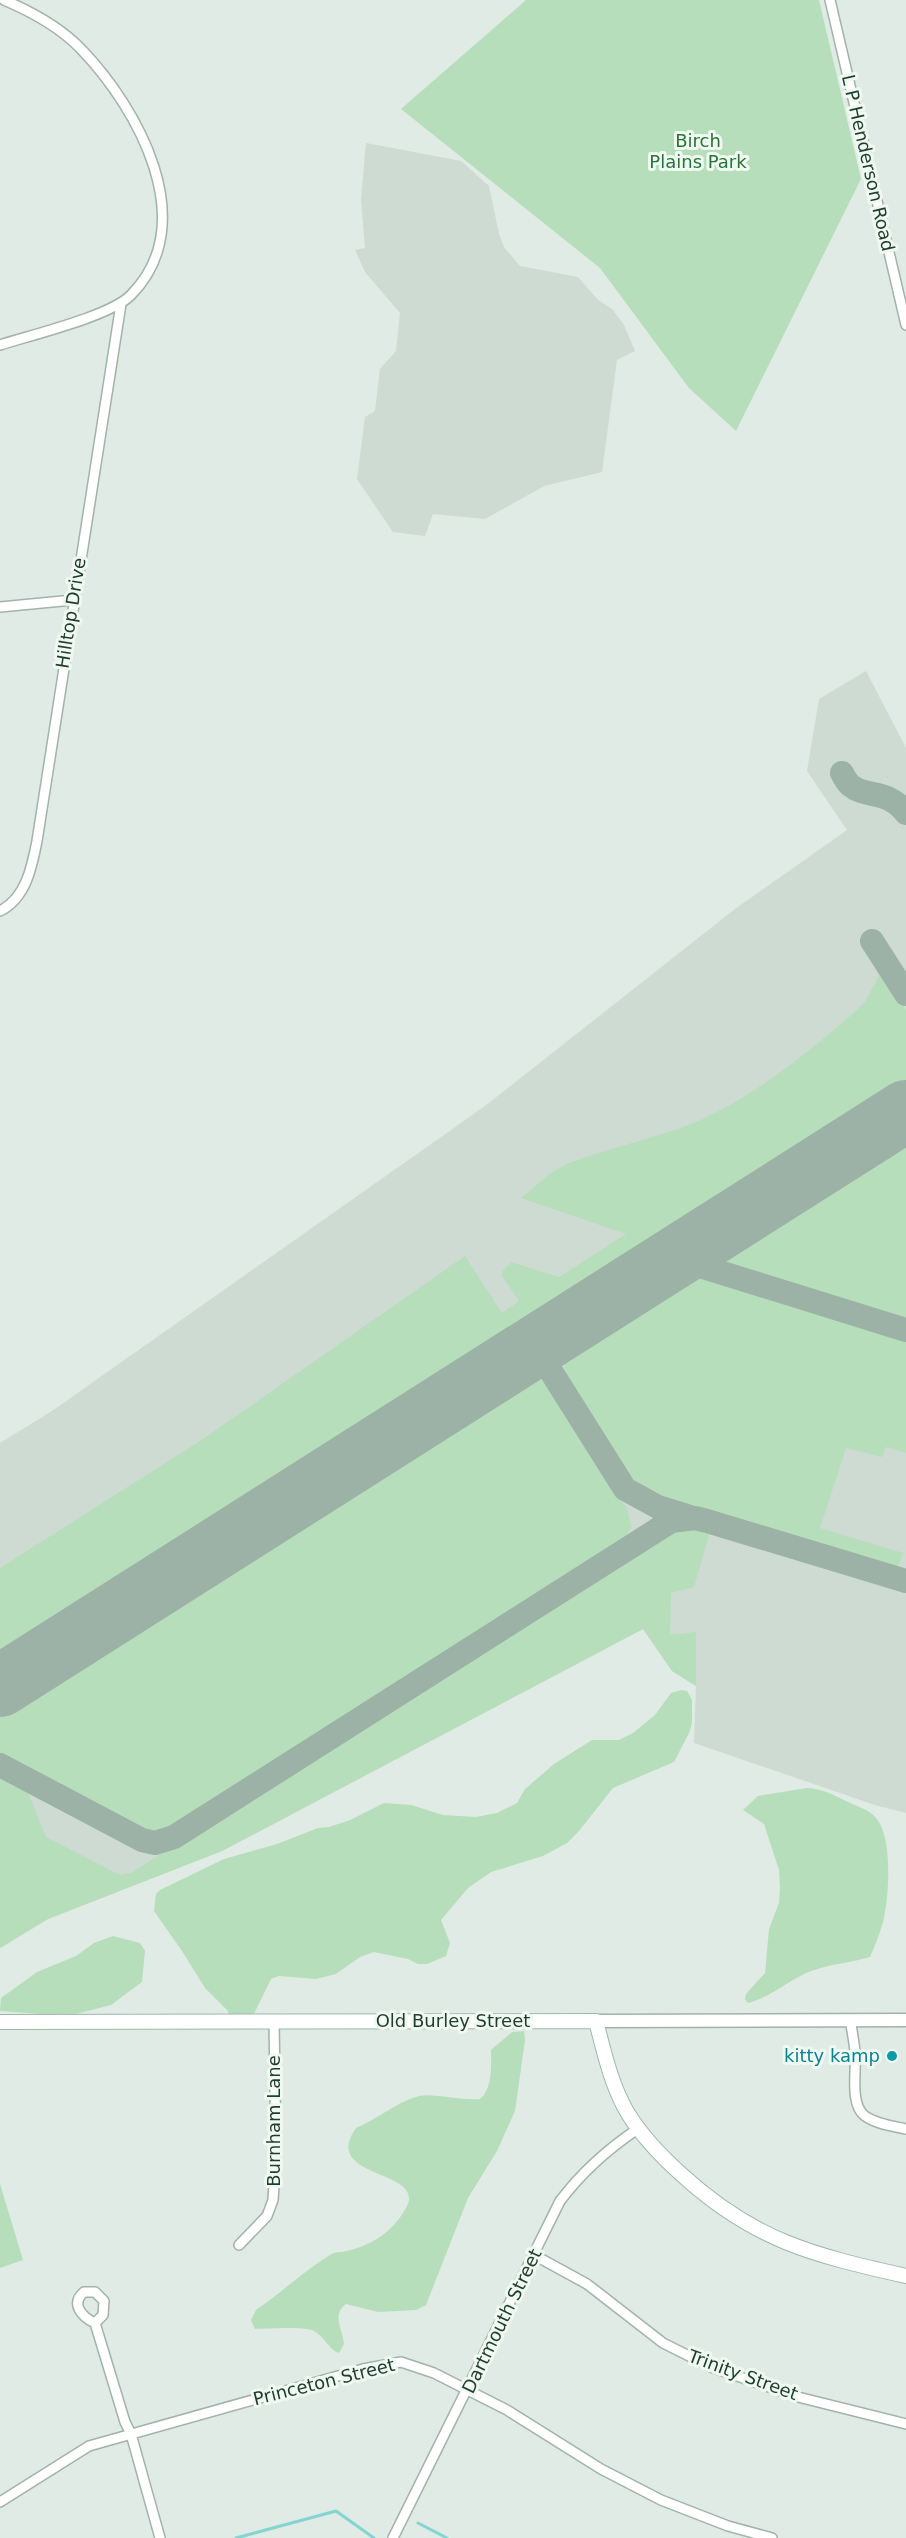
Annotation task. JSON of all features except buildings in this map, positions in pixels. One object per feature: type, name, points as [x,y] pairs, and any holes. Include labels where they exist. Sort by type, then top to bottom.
[{"type":"main road","name":"Old Burley Street","points":[[0,2022],[596,2021]]},
{"type":"main road","points":[[596,2021],[611,2078],[627,2112],[664,2158],[718,2206],[766,2235],[803,2250],[906,2277]]},
{"type":"street","points":[[0,345],[103,312],[121,304],[146,277],[160,245],[163,206],[150,157],[122,101],[80,48],[59,31],[4,0]]},
{"type":"street","name":"L P Henderson Road","points":[[830,0],[906,325]]},
{"type":"street","name":"Hilltop Drive","points":[[0,911],[20,893],[32,867],[121,304]]},
{"type":"street","points":[[0,607],[73,600]]},
{"type":"street","name":"Burnham Lane","points":[[239,2245],[267,2216],[273,2200],[276,2155],[274,2020]]},
{"type":"street","points":[[850,2020],[855,2052],[856,2096],[859,2107],[864,2115],[872,2119],[906,2129]]},
{"type":"street","name":"Old Burley Street","points":[[596,2021],[906,2020]]},
{"type":"street","name":"Dartmouth Street","points":[[393,2538],[468,2391],[560,2201],[572,2185],[615,2143],[639,2128]]},
{"type":"street","name":"Trinity Street","points":[[534,2255],[587,2284],[663,2343],[711,2367],[798,2397],[906,2424]]},
{"type":"street","points":[[95,2323],[160,2538]]},
{"type":"street","name":"Princeton Street","points":[[0,2502],[88,2446],[389,2362],[412,2364],[468,2391],[532,2424],[601,2469],[661,2500],[728,2526],[772,2538]]},
{"type":"shaded area","points":[[366,143],[461,161],[489,186],[504,247],[520,266],[578,277],[598,300],[612,309],[624,325],[635,351],[617,360],[602,472],[544,486],[485,519],[433,514],[425,536],[393,532],[357,479],[365,417],[375,411],[380,369],[396,351],[400,313],[365,272],[355,250],[365,248],[361,199]]},
{"type":"shaded area","points":[[866,671],[906,748],[906,1813],[875,1805],[694,1743],[696,1686],[672,1671],[643,1629],[222,1851],[48,1919],[0,1948],[0,1443],[52,1411],[485,1106],[735,909],[847,830],[807,771],[819,699]]},
{"type":"green space","name":"Birch Plains Park","points":[[526,0],[819,0],[861,179],[736,431],[689,388],[600,268],[401,109]]},
{"type":"green space","points":[[881,972],[906,1010],[906,1086],[0,1661],[0,1568],[203,1439],[465,1256],[502,1313],[519,1301],[502,1276],[503,1270],[511,1262],[559,1277],[626,1234],[521,1198],[552,1172],[567,1164],[694,1123],[750,1093],[805,1053],[857,1010],[865,1002]]},
{"type":"green space","points":[[906,1137],[906,1323],[724,1264],[722,1257],[726,1251]]},
{"type":"green space","points":[[694,1274],[906,1338],[906,1453],[886,1447],[882,1457],[846,1448],[820,1528],[903,1553],[899,1565],[892,1569],[666,1499],[646,1490],[626,1473],[565,1374],[563,1360],[569,1350],[685,1276]]},
{"type":"green space","points":[[525,1377],[541,1380],[549,1388],[627,1509],[631,1526],[626,1539],[163,1833],[149,1833],[0,1756],[0,1711]]},
{"type":"green space","points":[[676,1527],[710,1532],[694,1587],[671,1593],[670,1635],[696,1632],[696,1686],[672,1671],[643,1629],[222,1851],[48,1919],[0,1948],[0,1776],[27,1790],[46,1837],[120,1875],[131,1873]]},
{"type":"green space","points":[[687,1691],[692,1700],[692,1723],[674,1762],[613,1788],[567,1843],[543,1856],[491,1872],[468,1888],[441,1920],[450,1943],[446,1956],[427,1964],[418,1964],[408,1959],[374,1952],[360,1957],[336,1974],[316,1979],[279,1976],[271,1979],[251,2020],[232,2021],[227,2010],[205,1988],[154,1911],[156,1894],[160,1890],[224,1859],[277,1844],[318,1828],[350,1820],[384,1803],[411,1805],[443,1815],[476,1817],[497,1813],[517,1803],[525,1789],[554,1764],[592,1740],[619,1740],[633,1733],[655,1715],[671,1693]]},
{"type":"green space","points":[[807,1788],[827,1792],[866,1810],[874,1815],[882,1828],[886,1840],[888,1869],[887,1898],[882,1926],[870,1957],[811,1971],[764,1997],[748,2003],[745,1999],[746,1994],[765,1973],[769,1929],[779,1903],[780,1887],[779,1870],[764,1824],[743,1810],[758,1796]]},
{"type":"green space","points":[[113,1936],[140,1943],[145,1951],[142,1982],[111,2005],[68,2016],[0,2011],[1,1998],[37,1972],[76,1956],[94,1943]]},
{"type":"green space","points":[[524,2031],[525,2040],[515,2111],[497,2151],[468,2198],[426,2305],[416,2310],[378,2312],[346,2304],[339,2313],[344,2344],[339,2353],[332,2349],[321,2336],[309,2329],[255,2329],[251,2320],[256,2310],[332,2254],[366,2245],[382,2235],[390,2229],[407,2206],[408,2194],[402,2185],[361,2165],[351,2156],[349,2144],[356,2128],[403,2102],[419,2096],[480,2099],[489,2083],[491,2050],[512,2032]]},
{"type":"green space","points":[[0,2184],[23,2260],[0,2268]]},
{"type":"waterway","points":[[236,2538],[336,2511],[374,2538]]},
{"type":"waterway","points":[[418,2523],[447,2538]]},
{"type":"taxiway","points":[[842,773],[849,784],[856,789],[891,800],[906,813]]},
{"type":"taxiway","points":[[872,941],[906,994]]},
{"type":"taxiway","points":[[674,1258],[906,1330]]},
{"type":"taxiway","points":[[535,1346],[625,1489],[658,1507],[690,1517]]},
{"type":"taxiway","points":[[0,1765],[142,1840],[155,1843],[174,1837],[671,1521],[695,1518],[707,1521],[906,1581]]},
{"type":"runway","points":[[0,1686],[906,1111]]},
{"type":"place","name":"kitty kamp","points":[[892,2056]]}]
